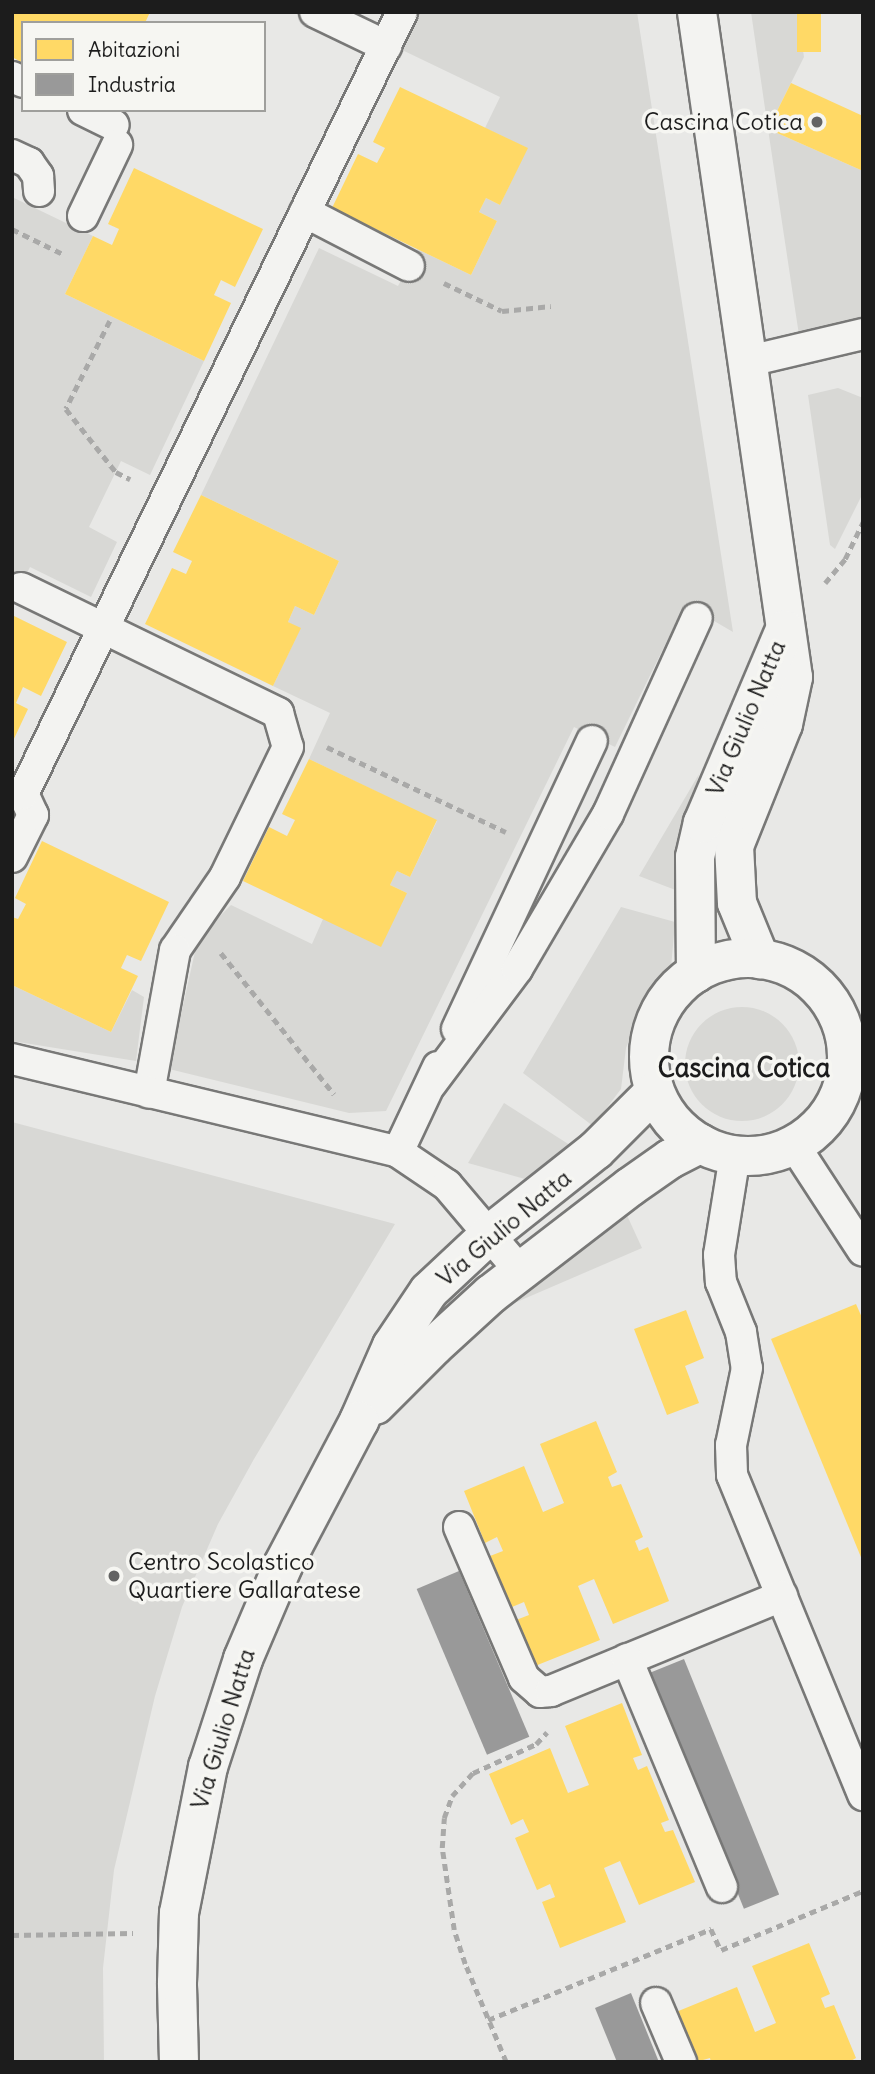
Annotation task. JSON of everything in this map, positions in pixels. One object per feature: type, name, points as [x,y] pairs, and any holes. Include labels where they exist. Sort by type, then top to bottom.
[{"type":"street","name":"Via Giulio Natta","points":[[697,12],[745,362],[780,574],[793,677],[783,724],[734,846],[737,903],[760,959]]},
{"type":"street","name":"Via Giulio Natta","points":[[696,973],[695,857],[703,823],[785,630]]},
{"type":"street","points":[[717,1150],[673,1121],[655,1091],[649,1054],[657,1018],[669,997],[696,973],[727,960],[760,959],[793,969],[820,989],[839,1017],[855,1054],[840,1091],[808,1134]]},
{"type":"street","name":"Via Giulio Natta","points":[[179,2062],[179,1913],[208,1768],[243,1659],[283,1564],[359,1421],[392,1346],[429,1291],[490,1234],[596,1150],[655,1091]]},
{"type":"street","name":"Via Giulio Natta","points":[[359,1421],[433,1346],[520,1271],[670,1159],[717,1150],[759,1156],[863,1113]]},
{"type":"lane","points":[[315,12],[386,46]]},
{"type":"lane","points":[[12,857],[33,815],[17,792],[104,628],[402,12]]},
{"type":"lane","points":[[83,216],[115,135],[86,112]]},
{"type":"lane","points":[[12,155],[29,163],[38,176],[38,191]]},
{"type":"lane","points":[[305,212],[409,266]]},
{"type":"lane","points":[[745,362],[863,334]]},
{"type":"lane","points":[[21,588],[278,713],[288,747],[225,877],[175,950],[149,1093]]},
{"type":"lane","points":[[431,1084],[517,969],[608,814],[697,618]]},
{"type":"lane","points":[[398,1152],[592,741]]},
{"type":"lane","points":[[12,1059],[398,1152],[447,1185],[520,1271]]},
{"type":"lane","points":[[808,1134],[863,1251]]},
{"type":"lane","points":[[717,1150],[719,1270],[741,1332],[747,1368],[730,1461],[733,1475],[863,1795]]},
{"type":"lane","points":[[459,1527],[524,1678],[531,1687],[540,1692],[551,1692],[782,1596]]},
{"type":"lane","points":[[627,1659],[722,1887]]},
{"type":"lane","points":[[656,2003],[681,2062]]},
{"type":"path","points":[[409,266],[502,311],[551,306]]},
{"type":"path","points":[[110,321],[66,408],[116,472],[167,498]]},
{"type":"path","points":[[288,747],[317,743],[541,849]]},
{"type":"path","points":[[195,920],[349,1113],[353,1142]]},
{"type":"path","points":[[506,2062],[454,1930],[442,1848],[444,1818],[452,1796],[473,1773],[517,1752]]},
{"type":"path","points":[[488,2020],[711,1929],[721,1950],[863,1891]]},
{"type":"path","points":[[12,1935],[134,1933]]},
{"type":"shaded area","points":[[416,12],[637,12],[733,632],[685,604],[615,747],[574,727],[386,1111],[349,1113],[169,1069],[198,938],[231,905],[312,944],[323,919],[407,893],[390,885],[397,871],[410,877],[437,821],[309,759],[330,713],[273,686],[300,629],[288,622],[295,606],[314,615],[339,561],[201,495],[319,248],[398,286],[417,249],[471,275],[497,221],[479,212],[486,198],[500,205],[527,148],[485,128],[500,97],[398,48]]},
{"type":"shaded area","points":[[751,12],[797,12],[804,57],[768,129]]},
{"type":"shaded area","points":[[768,129],[863,171],[863,324],[800,341]]},
{"type":"shaded area","points":[[12,197],[93,236],[65,294],[204,361],[150,475],[121,461],[89,527],[117,542],[91,597],[30,567],[12,603]]},
{"type":"shaded area","points":[[838,388],[863,398],[863,493],[835,549],[830,545],[808,395]]},
{"type":"shaded area","points":[[699,774],[680,851],[678,891],[639,876]]},
{"type":"shaded area","points":[[621,907],[675,922],[671,968],[641,1009],[626,1048],[621,1089],[593,1126],[523,1073]]},
{"type":"shaded area","points":[[12,985],[111,1032],[132,990],[144,997],[136,1061],[12,1041]]},
{"type":"shaded area","points":[[742,1007],[764,1011],[774,1016],[790,1032],[795,1042],[799,1064],[795,1086],[790,1096],[774,1112],[764,1117],[742,1121],[720,1117],[710,1112],[694,1096],[689,1086],[685,1064],[689,1042],[694,1032],[710,1016],[720,1011]]},
{"type":"shaded area","points":[[504,1103],[573,1147],[532,1181],[468,1163]]},
{"type":"shaded area","name":"Centro Scolastico Quartiere Gallaratese","points":[[12,1122],[395,1224],[254,1459],[218,1524],[182,1607],[155,1696],[114,1870],[103,1968],[104,2062],[12,2062]]},
{"type":"shaded area","points":[[625,1211],[642,1248],[505,1307]]},
{"type":"building: Abitazioni","points":[[12,12],[150,12],[146,21],[21,21],[21,62],[12,57]]},
{"type":"building: Abitazioni","points":[[797,12],[821,12],[821,52],[797,52]]},
{"type":"building: Abitazioni","name":"Cascina Cotica","points":[[791,83],[863,116],[863,171],[768,129]]},
{"type":"building: Abitazioni","points":[[400,87],[528,148],[500,205],[486,198],[479,212],[497,221],[471,275],[332,208],[358,154],[377,163],[385,148],[373,142]]},
{"type":"building: Abitazioni","points":[[134,168],[263,229],[235,287],[221,280],[214,295],[231,303],[204,361],[65,294],[93,236],[112,245],[119,229],[108,224]]},
{"type":"building: Abitazioni","points":[[201,495],[339,561],[314,615],[295,606],[288,622],[301,628],[273,686],[145,624],[172,568],[186,574],[192,561],[173,552]]},
{"type":"building: Abitazioni","points":[[12,615],[67,642],[41,696],[23,687],[16,703],[28,709],[12,743]]},
{"type":"building: Abitazioni","points":[[309,759],[437,820],[410,877],[397,871],[390,885],[407,893],[381,947],[243,881],[269,827],[287,836],[295,820],[282,814]]},
{"type":"building: Abitazioni","points":[[42,841],[169,902],[141,961],[127,955],[121,968],[138,976],[111,1032],[12,985],[12,917],[18,919],[26,904],[15,898]]},
{"type":"building: Abitazioni","points":[[856,1304],[863,1320],[863,1562],[771,1339]]},
{"type":"building: Abitazioni","points":[[686,1310],[704,1358],[685,1366],[699,1403],[667,1415],[634,1329]]},
{"type":"building: Abitazioni","points":[[596,1421],[617,1472],[608,1477],[612,1487],[621,1484],[643,1537],[635,1541],[639,1551],[648,1547],[669,1601],[613,1624],[594,1579],[578,1586],[600,1640],[535,1666],[516,1620],[529,1615],[524,1602],[512,1607],[490,1556],[503,1551],[497,1537],[485,1543],[464,1491],[524,1466],[543,1512],[564,1503],[540,1444]]},
{"type":"building: Abitazioni","points":[[622,1703],[642,1755],[633,1758],[638,1770],[647,1766],[669,1820],[661,1823],[665,1832],[673,1830],[695,1882],[639,1905],[620,1861],[604,1868],[626,1922],[560,1948],[542,1902],[555,1897],[550,1884],[537,1890],[515,1838],[529,1832],[523,1819],[511,1825],[489,1774],[550,1748],[568,1793],[589,1785],[565,1726]]},
{"type":"building: Abitazioni","points":[[809,1943],[830,1994],[821,1998],[825,2008],[834,2005],[856,2058],[849,2062],[711,2062],[710,2058],[696,2062],[676,2012],[737,1987],[755,2032],[776,2023],[752,1966]]},
{"type":"building: Industria","points":[[459,1571],[529,1737],[487,1755],[417,1589]]},
{"type":"building: Industria","points":[[684,1659],[779,1895],[744,1909],[649,1673]]},
{"type":"building: Industria","points":[[631,1993],[659,2062],[617,2062],[595,2008]]},
{"type":"place","name":"Cascina Cotica","points":[[817,122]]},
{"type":"place","name":"Centro Scolastico Quartiere Gallaratese","points":[[114,1576]]},
{"type":"district","name":"Cascina Cotica","points":[[744,1068]]}]
